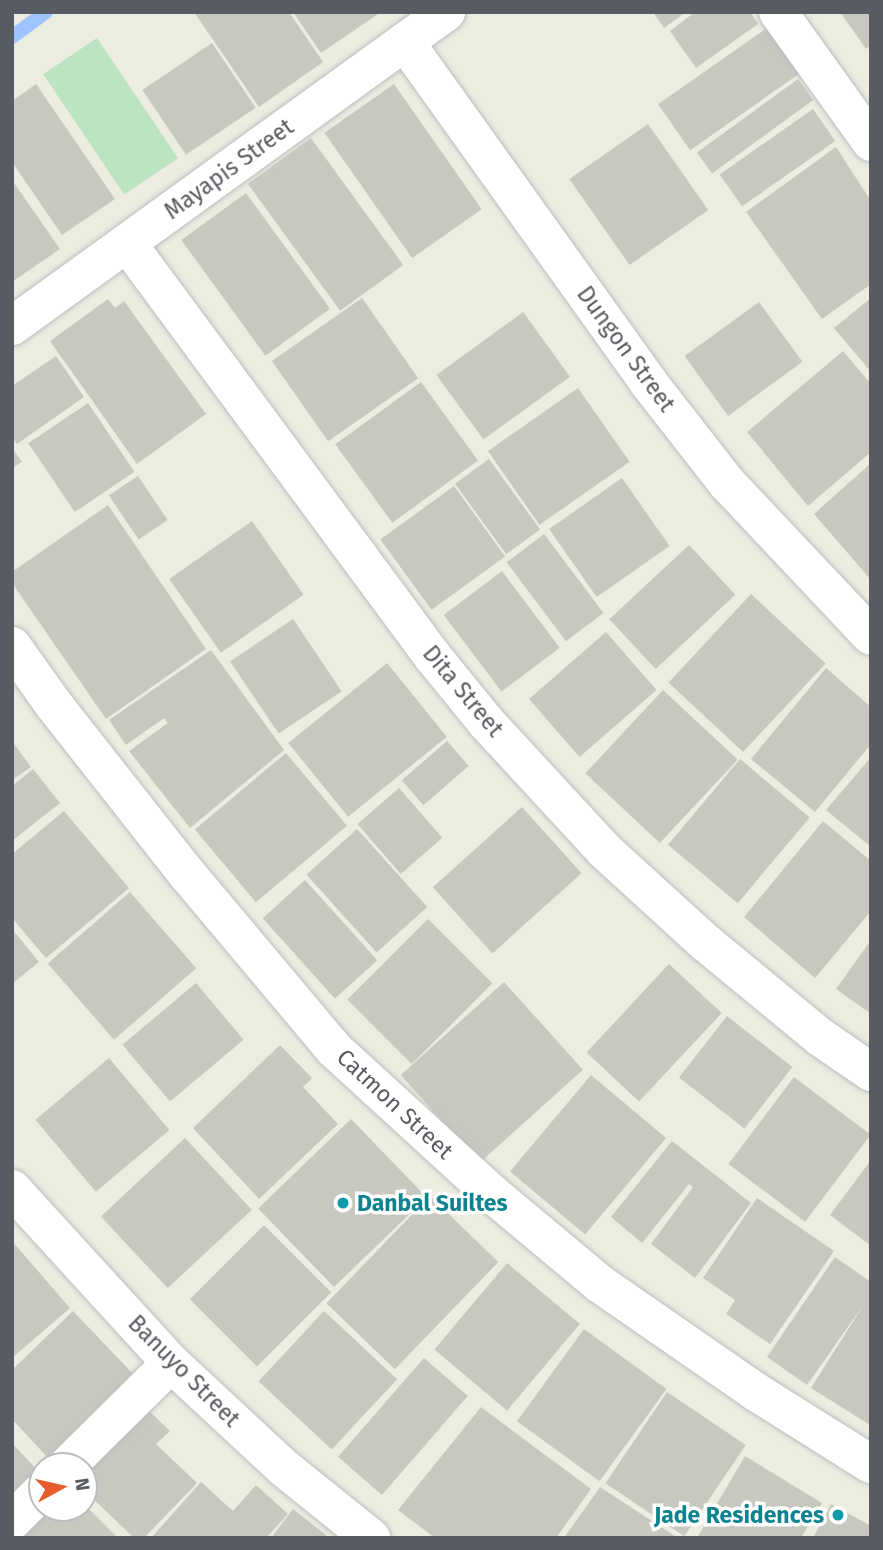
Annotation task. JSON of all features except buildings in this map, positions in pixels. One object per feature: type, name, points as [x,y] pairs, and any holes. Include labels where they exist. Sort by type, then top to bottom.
[{"type":"street","name":"Mayapis Street","points":[[12,327],[446,12]]},
{"type":"street","points":[[778,12],[871,142]]},
{"type":"street","name":"Dungon Street","points":[[405,42],[648,382],[727,483],[871,636]]},
{"type":"street","name":"Dita Street","points":[[127,243],[433,657],[486,722],[604,850],[665,906],[820,1037],[871,1072]]},
{"type":"street","name":"Catmon Street","points":[[12,646],[54,705],[188,875],[334,1049],[490,1192],[600,1284],[756,1392],[871,1464]]},
{"type":"street","name":"Banuyo Street","points":[[12,1189],[171,1363],[284,1468],[371,1538]]},
{"type":"street","points":[[81,1452],[171,1363]]},
{"type":"street","points":[[12,1521],[28,1506]]},
{"type":"green space","points":[[97,38],[178,158],[124,195],[43,74]]},
{"type":"waterway","points":[[12,37],[46,12]]},
{"type":"place","name":"Danbal Suiltes","points":[[343,1203]]},
{"type":"place","name":"Jade Residences","points":[[838,1515]]}]
